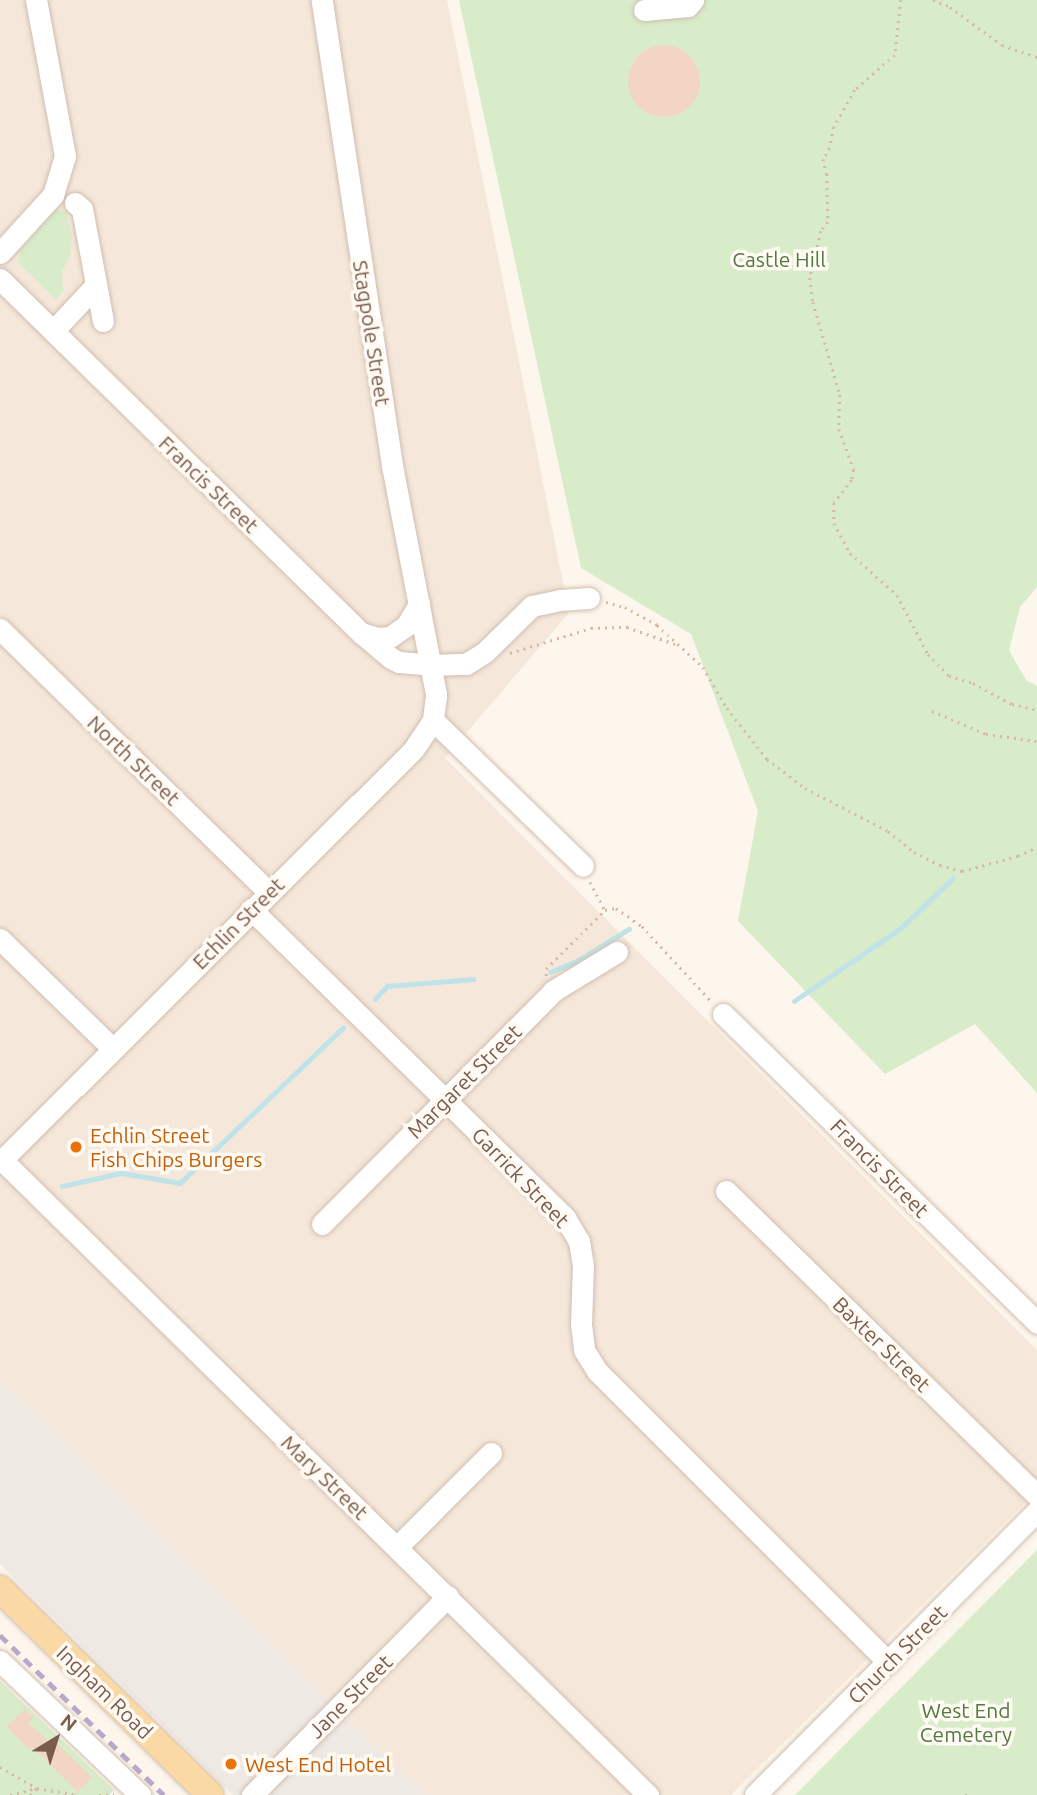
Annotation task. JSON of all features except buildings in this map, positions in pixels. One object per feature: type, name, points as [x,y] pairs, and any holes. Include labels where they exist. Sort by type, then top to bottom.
[{"type":"main road","name":"Ingham Road","points":[[0,1589],[210,1795]]},
{"type":"street","points":[[0,253],[53,195],[63,170],[65,141],[36,0]]},
{"type":"street","name":"Stagpole Street","points":[[322,0],[392,465],[430,665]]},
{"type":"street","points":[[645,10],[688,6],[693,0]]},
{"type":"street","points":[[75,203],[82,209],[103,321]]},
{"type":"street","name":"Francis Street","points":[[0,279],[361,633],[381,651],[399,662],[453,666],[476,660],[532,606],[589,598]]},
{"type":"street","points":[[53,331],[96,285]]},
{"type":"street","points":[[361,633],[379,638],[398,632],[413,618],[419,604]]},
{"type":"street","name":"North Street","points":[[0,629],[269,891]]},
{"type":"street","points":[[430,665],[436,694],[433,720],[583,866]]},
{"type":"street","name":"Echlin Street","points":[[1,1161],[413,750],[433,720]]},
{"type":"street","name":"Garrick Street","points":[[251,909],[565,1219],[579,1241],[583,1265],[581,1324],[584,1350],[597,1371],[888,1662]]},
{"type":"street","points":[[0,939],[113,1049]]},
{"type":"street","name":"Margaret Street","points":[[322,1224],[552,991],[617,953]]},
{"type":"street","name":"Francis Street","points":[[723,1014],[1037,1323]]},
{"type":"street","name":"Mary Street","points":[[1,1161],[448,1596],[648,1795]]},
{"type":"street","name":"Baxter Street","points":[[726,1191],[1037,1496]]},
{"type":"street","points":[[397,1547],[491,1453]]},
{"type":"street","name":"Church Street","points":[[755,1795],[1037,1511]]},
{"type":"street","name":"Jane Street","points":[[252,1795],[448,1596]]},
{"type":"street","points":[[0,1661],[136,1794]]},
{"type":"path","points":[[901,0],[895,55],[855,90],[834,127],[830,148],[823,159],[827,174],[828,222],[821,231],[810,278],[813,302],[839,395],[839,429],[855,470],[834,503],[834,523],[850,553],[897,596],[928,654],[948,676],[973,683],[1012,704],[1037,710]]},
{"type":"path","points":[[933,0],[950,7],[1002,45],[1037,57]]},
{"type":"path","points":[[589,598],[625,607],[657,625],[702,667],[727,708],[767,759],[806,788],[888,831],[914,852],[962,872],[1018,856],[1037,847]]},
{"type":"path","points":[[506,655],[591,628],[626,627],[679,646]]},
{"type":"path","points":[[932,711],[986,734],[1037,741]]},
{"type":"path","points":[[583,866],[605,910]]},
{"type":"path","points":[[552,991],[545,969],[605,910],[616,908],[642,926],[723,1014]]},
{"type":"path","points":[[0,1767],[37,1788],[78,1795]]},
{"type":"path","points":[[10,1795],[37,1788]]},
{"type":"path","points":[[30,1795],[37,1788]]},
{"type":"shaded area","points":[[0,0],[447,0],[569,613],[445,758],[1037,1350],[1037,1486],[1023,1505],[731,1795],[425,1795],[0,1379]]},
{"type":"shaded area","points":[[0,1379],[425,1795],[233,1795],[0,1564]]},
{"type":"green space","name":"Castle Hill","points":[[459,0],[1037,0],[1037,587],[1020,607],[1009,650],[1026,680],[1037,686],[1037,1093],[975,1024],[885,1074],[738,921],[758,811],[691,634],[581,568]]},
{"type":"green space","points":[[53,209],[66,212],[72,239],[70,255],[62,272],[63,292],[56,299],[18,263],[21,249]]},
{"type":"green space","name":"West End Cemetery","points":[[1037,1550],[1037,1795],[795,1795]]},
{"type":"green space","points":[[0,1681],[114,1790],[109,1795],[0,1795]]},
{"type":"waterway","points":[[794,1001],[901,928],[952,879]]},
{"type":"waterway","points":[[550,972],[577,961],[629,929]]},
{"type":"waterway","points":[[375,999],[387,986],[474,979]]},
{"type":"waterway","points":[[62,1186],[121,1173],[180,1183],[343,1028]]},
{"type":"railway","points":[[0,1635],[164,1795]]},
{"type":"place","name":"Echlin Street Fish Chips Burgers","points":[[76,1147]]},
{"type":"place","name":"West End Hotel","points":[[231,1764]]}]
